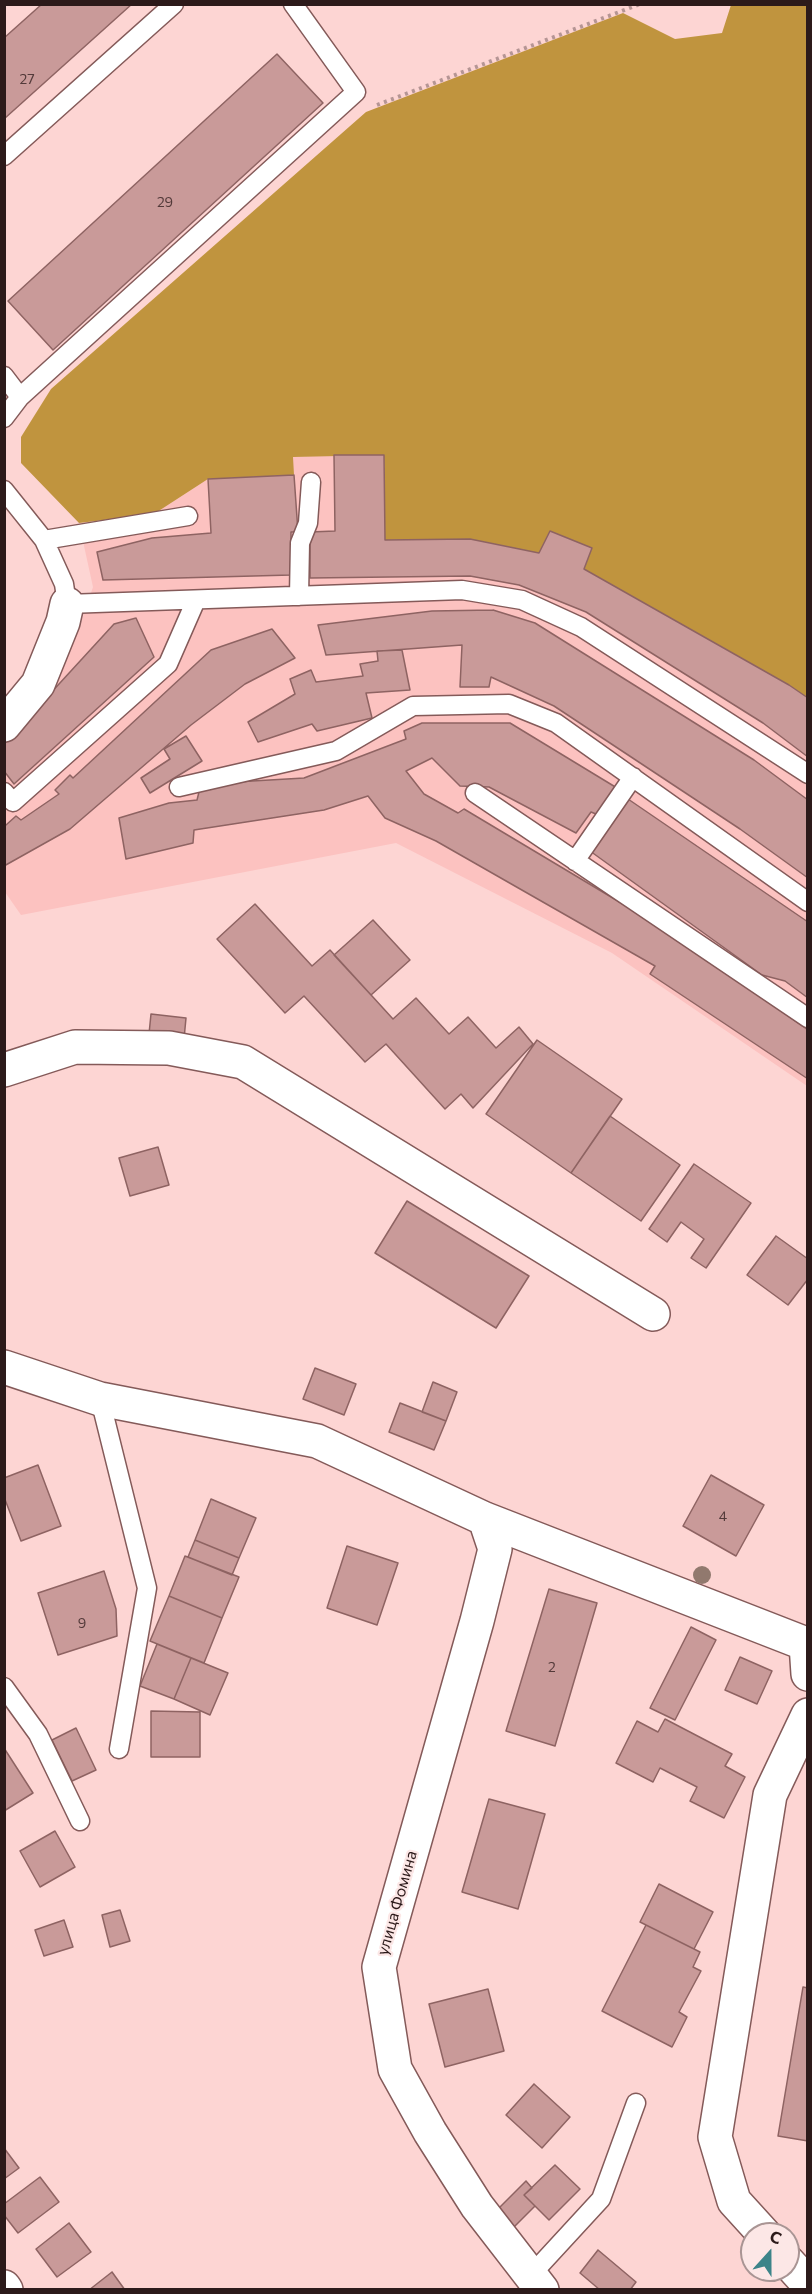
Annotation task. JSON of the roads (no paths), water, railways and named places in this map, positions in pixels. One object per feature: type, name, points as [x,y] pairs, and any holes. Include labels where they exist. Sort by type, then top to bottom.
[{"type":"street","points":[[4,725],[38,684],[63,622],[67,604]]},
{"type":"street","points":[[4,1070],[75,1047],[169,1048],[243,1062],[653,1314]]},
{"type":"street","points":[[4,1367],[100,1399],[317,1441],[485,1519],[806,1644],[807,1674]]},
{"type":"street","name":"улица Фомина","points":[[485,1519],[495,1549],[380,1967],[395,2069],[430,2132],[477,2206],[536,2282]]},
{"type":"street","points":[[753,2222],[734,2201],[715,2137],[770,1795],[807,1715]]},
{"type":"lane","points":[[4,156],[174,4]]},
{"type":"lane","points":[[4,418],[20,397],[356,92],[293,4]]},
{"type":"lane","points":[[4,376],[20,397]]},
{"type":"lane","points":[[299,596],[300,543],[308,523],[311,482]]},
{"type":"lane","points":[[4,490],[44,540],[64,584],[67,604],[462,590],[522,600],[581,627],[807,774]]},
{"type":"lane","points":[[44,540],[188,516]]},
{"type":"lane","points":[[4,792],[13,802],[168,664],[196,600]]},
{"type":"lane","points":[[179,787],[336,751],[413,706],[509,704],[556,723],[807,902]]},
{"type":"lane","points":[[575,861],[633,777]]},
{"type":"lane","points":[[475,793],[807,1018]]},
{"type":"lane","points":[[100,1399],[147,1588],[119,1749]]},
{"type":"lane","points":[[4,1687],[38,1734],[80,1821]]},
{"type":"lane","points":[[536,2282],[601,2199],[636,2103]]}]
